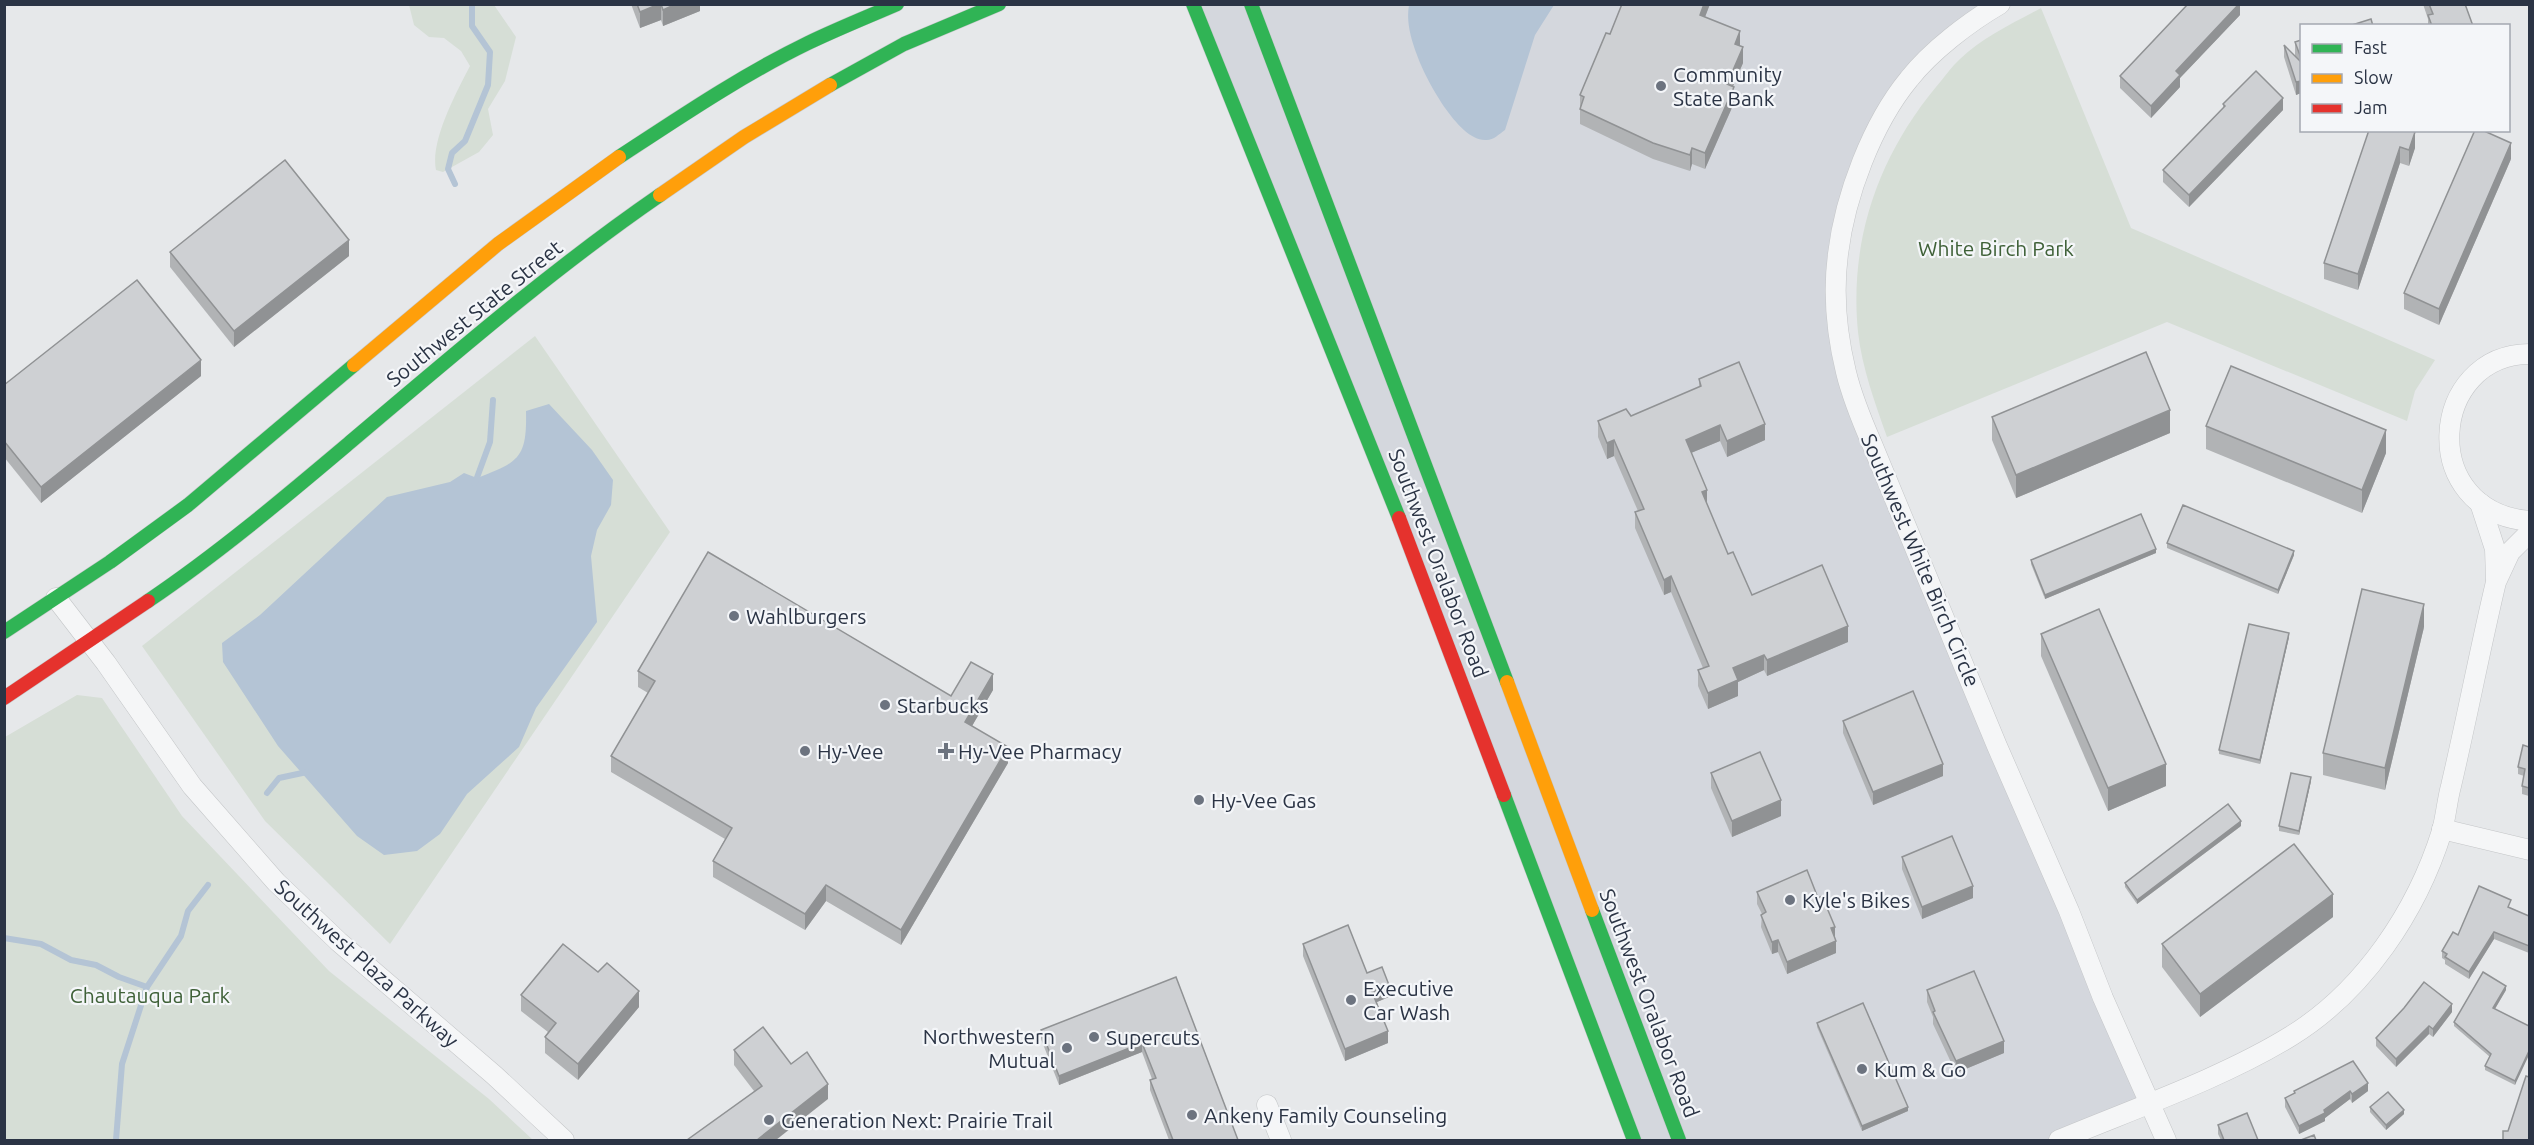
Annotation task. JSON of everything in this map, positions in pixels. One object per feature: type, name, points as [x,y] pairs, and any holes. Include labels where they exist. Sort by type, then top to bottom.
[{"type":"main road","name":"Southwest State Street","points":[[4,632],[188,505],[498,244],[606,165],[683,115],[774,61],[808,43],[897,4]]},
{"type":"main road","name":"Southwest State Street","points":[[4,698],[167,588],[273,507],[456,353],[615,226],[744,136],[801,101],[904,44],[999,4]]},
{"type":"main road","name":"Southwest Oralabor Road","points":[[1193,4],[1389,490],[1634,1140]]},
{"type":"main road","name":"Southwest Oralabor Road","points":[[1251,4],[1679,1140]]},
{"type":"street","name":"Southwest White Birch Circle","points":[[2000,4],[1979,17],[1943,46],[1910,78],[1886,113],[1860,170],[1838,253],[1837,299],[1845,370],[1852,396],[1997,746],[2069,911],[2111,1017],[2166,1140]]},
{"type":"street","points":[[2529,338],[2505,358],[2482,370],[2464,388],[2452,411],[2448,436],[2452,461],[2463,484],[2480,503],[2497,513],[2515,519],[2529,520]]},
{"type":"street","points":[[2505,358],[2529,354]]},
{"type":"street","points":[[2480,503],[2495,549],[2496,582]]},
{"type":"street","points":[[2059,1140],[2213,1075],[2290,1036],[2315,1019],[2345,992],[2372,962],[2400,922],[2422,880],[2442,829],[2496,582],[2510,552],[2529,532]]},
{"type":"street","name":"Southwest Plaza Parkway","points":[[56,598],[192,786],[276,882],[339,942],[494,1075],[564,1140]]},
{"type":"street","points":[[2442,829],[2529,850]]},
{"type":"street","points":[[1267,1105],[1281,1140]]},
{"type":"shaded area","points":[[1193,5],[2000,5],[1979,17],[1885,113],[1838,253],[1845,370],[2149,1102],[2059,1140],[1634,1140]]},
{"type":"green space","points":[[409,5],[494,5],[516,37],[505,81],[488,109],[493,135],[479,152],[443,172],[436,170],[435,158],[440,131],[470,66],[461,51],[444,38],[429,37],[414,25]]},
{"type":"green space","name":"White Birch Park","points":[[2041,8],[2131,228],[2435,360],[2415,391],[2407,421],[2167,322],[1887,437],[1866,372],[1858,332],[1856,298],[1863,233],[1883,171],[1916,114],[1954,65],[1988,37]]},
{"type":"green space","points":[[535,336],[670,532],[390,944],[265,821],[142,646]]},
{"type":"green space","name":"Chautauqua Park","points":[[77,695],[102,698],[182,816],[329,971],[489,1099],[533,1140],[5,1140],[5,737]]},
{"type":"water","points":[[1409,5],[1554,5],[1535,35],[1505,130],[1496,137],[1485,140],[1475,137],[1464,130],[1444,106],[1427,78],[1415,49],[1409,24]]},
{"type":"water","points":[[549,404],[592,450],[613,480],[611,505],[597,530],[591,556],[597,622],[536,708],[519,747],[467,794],[440,834],[417,851],[384,855],[357,836],[278,746],[223,662],[222,643],[260,615],[387,497],[450,482],[464,473],[477,478],[512,462],[518,456],[525,439],[526,411]]},
{"type":"building","points":[[637,4],[659,4],[640,12]]},
{"type":"building","points":[[661,4],[676,4],[663,10]]},
{"type":"building","name":"Community State Bank","points":[[1622,4],[1704,4],[1700,15],[1740,31],[1735,44],[1743,47],[1727,84],[1734,87],[1705,153],[1692,148],[1690,155],[1653,143],[1580,109],[1584,97],[1580,95],[1606,33],[1610,34]]},
{"type":"building","points":[[2188,4],[2239,4],[2176,71],[2180,75],[2151,106],[2120,76]]},
{"type":"building","points":[[2429,4],[2465,4],[2472,24],[2431,24],[2428,15],[2433,14]]},
{"type":"building","points":[[2371,19],[2372,24],[2355,24]]},
{"type":"building","points":[[2300,40],[2300,55],[2295,42]]},
{"type":"building","points":[[2284,45],[2300,61],[2300,81],[2296,82]]},
{"type":"building","points":[[2256,71],[2283,98],[2189,195],[2163,170]]},
{"type":"building","points":[[2368,132],[2415,132],[2409,150],[2400,147],[2358,274],[2324,263]]},
{"type":"building","points":[[2474,132],[2486,132],[2511,143],[2439,309],[2404,293]]},
{"type":"building","points":[[285,160],[349,240],[234,331],[170,252]]},
{"type":"building","points":[[137,280],[201,360],[41,487],[4,441],[4,385]]},
{"type":"building","points":[[2146,352],[2170,410],[2016,475],[1992,417]]},
{"type":"building","points":[[1739,362],[1765,424],[1727,441],[1720,425],[1686,440],[1707,490],[1702,492],[1728,554],[1733,552],[1752,595],[1822,565],[1848,626],[1767,660],[1764,655],[1733,668],[1738,680],[1708,693],[1698,670],[1709,666],[1671,576],[1664,580],[1635,512],[1644,509],[1614,440],[1607,443],[1598,421],[1626,409],[1631,416],[1701,386],[1699,379]]},
{"type":"building","points":[[2231,366],[2386,430],[2362,490],[2206,426]]},
{"type":"building","points":[[2183,505],[2294,551],[2278,590],[2167,543]]},
{"type":"building","points":[[2141,514],[2156,549],[2045,595],[2031,560]]},
{"type":"building","name":"Hy-Vee","points":[[708,552],[951,696],[971,662],[993,674],[965,722],[1008,747],[901,930],[826,885],[805,914],[713,861],[732,828],[611,756],[655,681],[638,671]]},
{"type":"building","points":[[2362,589],[2424,604],[2385,768],[2323,753]]},
{"type":"building","points":[[2099,609],[2166,764],[2108,788],[2041,634]]},
{"type":"building","points":[[2249,624],[2289,633],[2260,760],[2219,750]]},
{"type":"building","points":[[1913,691],[1943,764],[1873,792],[1843,721]]},
{"type":"building","points":[[2523,745],[2529,747],[2529,788],[2522,786],[2525,769],[2518,767]]},
{"type":"building","points":[[1760,752],[1781,800],[1732,821],[1711,773]]},
{"type":"building","points":[[2291,773],[2311,777],[2299,831],[2279,826]]},
{"type":"building","points":[[2228,804],[2241,821],[2137,900],[2125,883]]},
{"type":"building","points":[[1952,836],[1973,886],[1922,907],[1902,857]]},
{"type":"building","points":[[2294,844],[2333,894],[2200,994],[2162,944]]},
{"type":"building","points":[[1807,870],[1818,898],[1822,896],[1835,927],[1831,928],[1836,941],[1787,962],[1778,940],[1772,942],[1761,915],[1766,912],[1757,892]]},
{"type":"building","points":[[2479,886],[2511,900],[2508,907],[2529,916],[2529,946],[2494,932],[2469,972],[2445,957],[2447,954],[2442,951],[2453,932],[2458,935]]},
{"type":"building","name":"Executive Car Wash","points":[[1348,925],[1367,973],[1382,967],[1389,985],[1372,992],[1388,1031],[1345,1049],[1303,944]]},
{"type":"building","points":[[563,944],[598,972],[607,963],[639,991],[578,1064],[545,1037],[556,1023],[521,995]]},
{"type":"building","name":"Kum & Go","points":[[1974,971],[2004,1041],[1956,1061],[1933,1012],[1935,1011],[1927,990]]},
{"type":"building","points":[[2483,972],[2506,986],[2493,1008],[2529,1026],[2529,1051],[2515,1081],[2485,1066],[2491,1054],[2454,1022]]},
{"type":"building","points":[[1176,977],[1238,1140],[1173,1140],[1150,1080],[1156,1078],[1142,1043],[1059,1076],[1041,1030]]},
{"type":"building","points":[[2424,982],[2452,1004],[2433,1029],[2429,1026],[2396,1059],[2376,1038]]},
{"type":"building","name":"Kum & Go","points":[[1863,1003],[1908,1107],[1862,1126],[1817,1023]]},
{"type":"building","points":[[763,1027],[791,1064],[807,1052],[828,1084],[757,1140],[687,1140],[762,1086],[734,1050]]},
{"type":"building","points":[[2353,1061],[2368,1083],[2352,1094],[2350,1091],[2324,1110],[2325,1113],[2299,1126],[2285,1098],[2295,1093],[2294,1091]]},
{"type":"building","points":[[2526,1076],[2529,1077],[2529,1140],[2503,1140],[2503,1131],[2508,1131]]},
{"type":"building","points":[[2388,1092],[2404,1110],[2386,1125],[2370,1107]]},
{"type":"building","points":[[2247,1113],[2258,1140],[2224,1140],[2218,1125]]},
{"type":"building","points":[[2314,1135],[2316,1140],[2301,1140]]},
{"type":"waterway","points":[[455,184],[448,169],[452,153],[465,141],[488,85],[490,52],[472,26],[472,4]]},
{"type":"waterway","points":[[475,483],[490,442],[493,400]]},
{"type":"waterway","points":[[267,793],[279,778],[307,772]]},
{"type":"waterway","points":[[116,1140],[122,1064],[147,987],[181,936],[188,911],[208,885]]},
{"type":"waterway","points":[[4,938],[41,944],[71,960],[96,965],[119,977],[147,987]]},
{"type":"traffic: fast","points":[[619,157],[712,97],[783,55],[897,4]]},
{"type":"traffic: fast","points":[[830,85],[904,44],[999,4]]},
{"type":"traffic: fast","points":[[1193,4],[1399,518]]},
{"type":"traffic: fast","points":[[1251,4],[1507,682]]},
{"type":"traffic: fast","points":[[148,601],[251,525],[540,284],[660,195]]},
{"type":"traffic: fast","points":[[4,632],[110,562],[188,505],[354,365]]},
{"type":"traffic: fast","points":[[1504,795],[1634,1140]]},
{"type":"traffic: fast","points":[[1592,910],[1679,1140]]},
{"type":"traffic: slow","points":[[660,195],[744,137],[830,85]]},
{"type":"traffic: slow","points":[[354,365],[498,244],[619,157]]},
{"type":"traffic: slow","points":[[1507,682],[1592,910]]},
{"type":"traffic: jam","points":[[1399,518],[1504,795]]},
{"type":"traffic: jam","points":[[4,698],[148,601]]},
{"type":"place","name":"Community State Bank","points":[[1661,86]]},
{"type":"place","name":"Wahlburgers","points":[[734,616]]},
{"type":"place","name":"Starbucks","points":[[885,705]]},
{"type":"place","name":"Hy-Vee","points":[[805,751]]},
{"type":"place","name":"Hy-Vee Pharmacy","points":[[946,751]]},
{"type":"place","name":"Hy-Vee Gas","points":[[1199,800]]},
{"type":"place","name":"Kyle's Bikes","points":[[1790,900]]},
{"type":"place","name":"Executive Car Wash","points":[[1351,1000]]},
{"type":"place","name":"Supercuts","points":[[1094,1037]]},
{"type":"place","name":"Northwestern Mutual","points":[[1067,1048]]},
{"type":"place","name":"Kum & Go","points":[[1862,1069]]},
{"type":"place","name":"Ankeny Family Counseling","points":[[1192,1115]]},
{"type":"place","name":"Generation Next: Prairie Trail","points":[[769,1120]]}]
